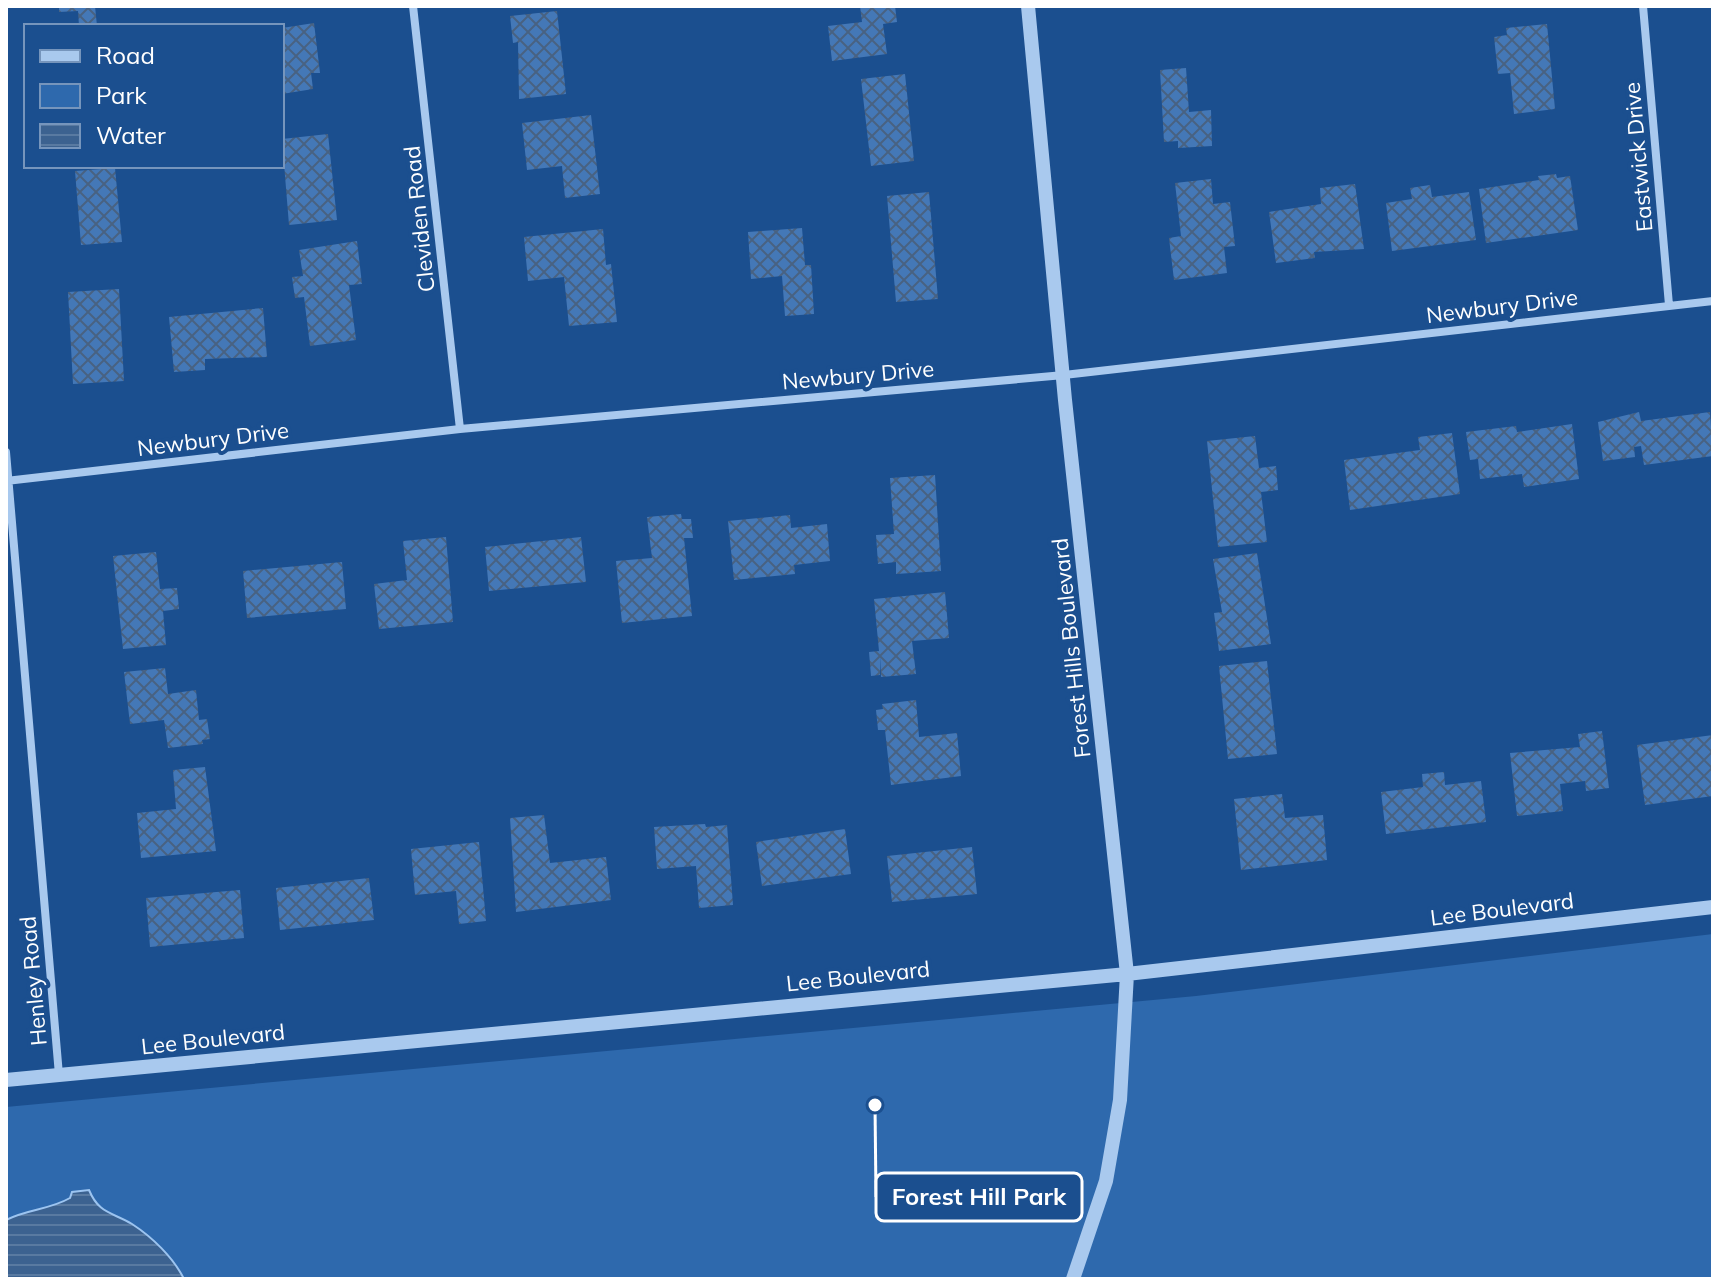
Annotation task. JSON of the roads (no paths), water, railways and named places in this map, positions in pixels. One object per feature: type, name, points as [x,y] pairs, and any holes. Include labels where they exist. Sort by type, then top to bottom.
[{"type":"street","name":"Cleviden Road","points":[[413,6],[460,429]]},
{"type":"street","name":"Forest Hills Boulevard","points":[[1028,6],[1127,974],[1120,1100],[1106,1181],[1073,1279]]},
{"type":"street","name":"Eastwick Drive","points":[[1643,6],[1669,305]]},
{"type":"street","name":"Newbury Drive","points":[[7,481],[460,429],[1064,375],[1713,301]]},
{"type":"street","name":"Henley Road","points":[[6,452],[59,1076]]},
{"type":"street","name":"Lee Boulevard","points":[[6,1080],[1127,974],[1713,907]]},
{"type":"water","points":[[89,1190],[97,1204],[107,1212],[132,1224],[154,1241],[184,1279],[6,1279],[6,1220],[62,1202],[70,1198],[72,1192]]},
{"type":"place","name":"Forest Hill Park","points":[[875,1105]]}]
